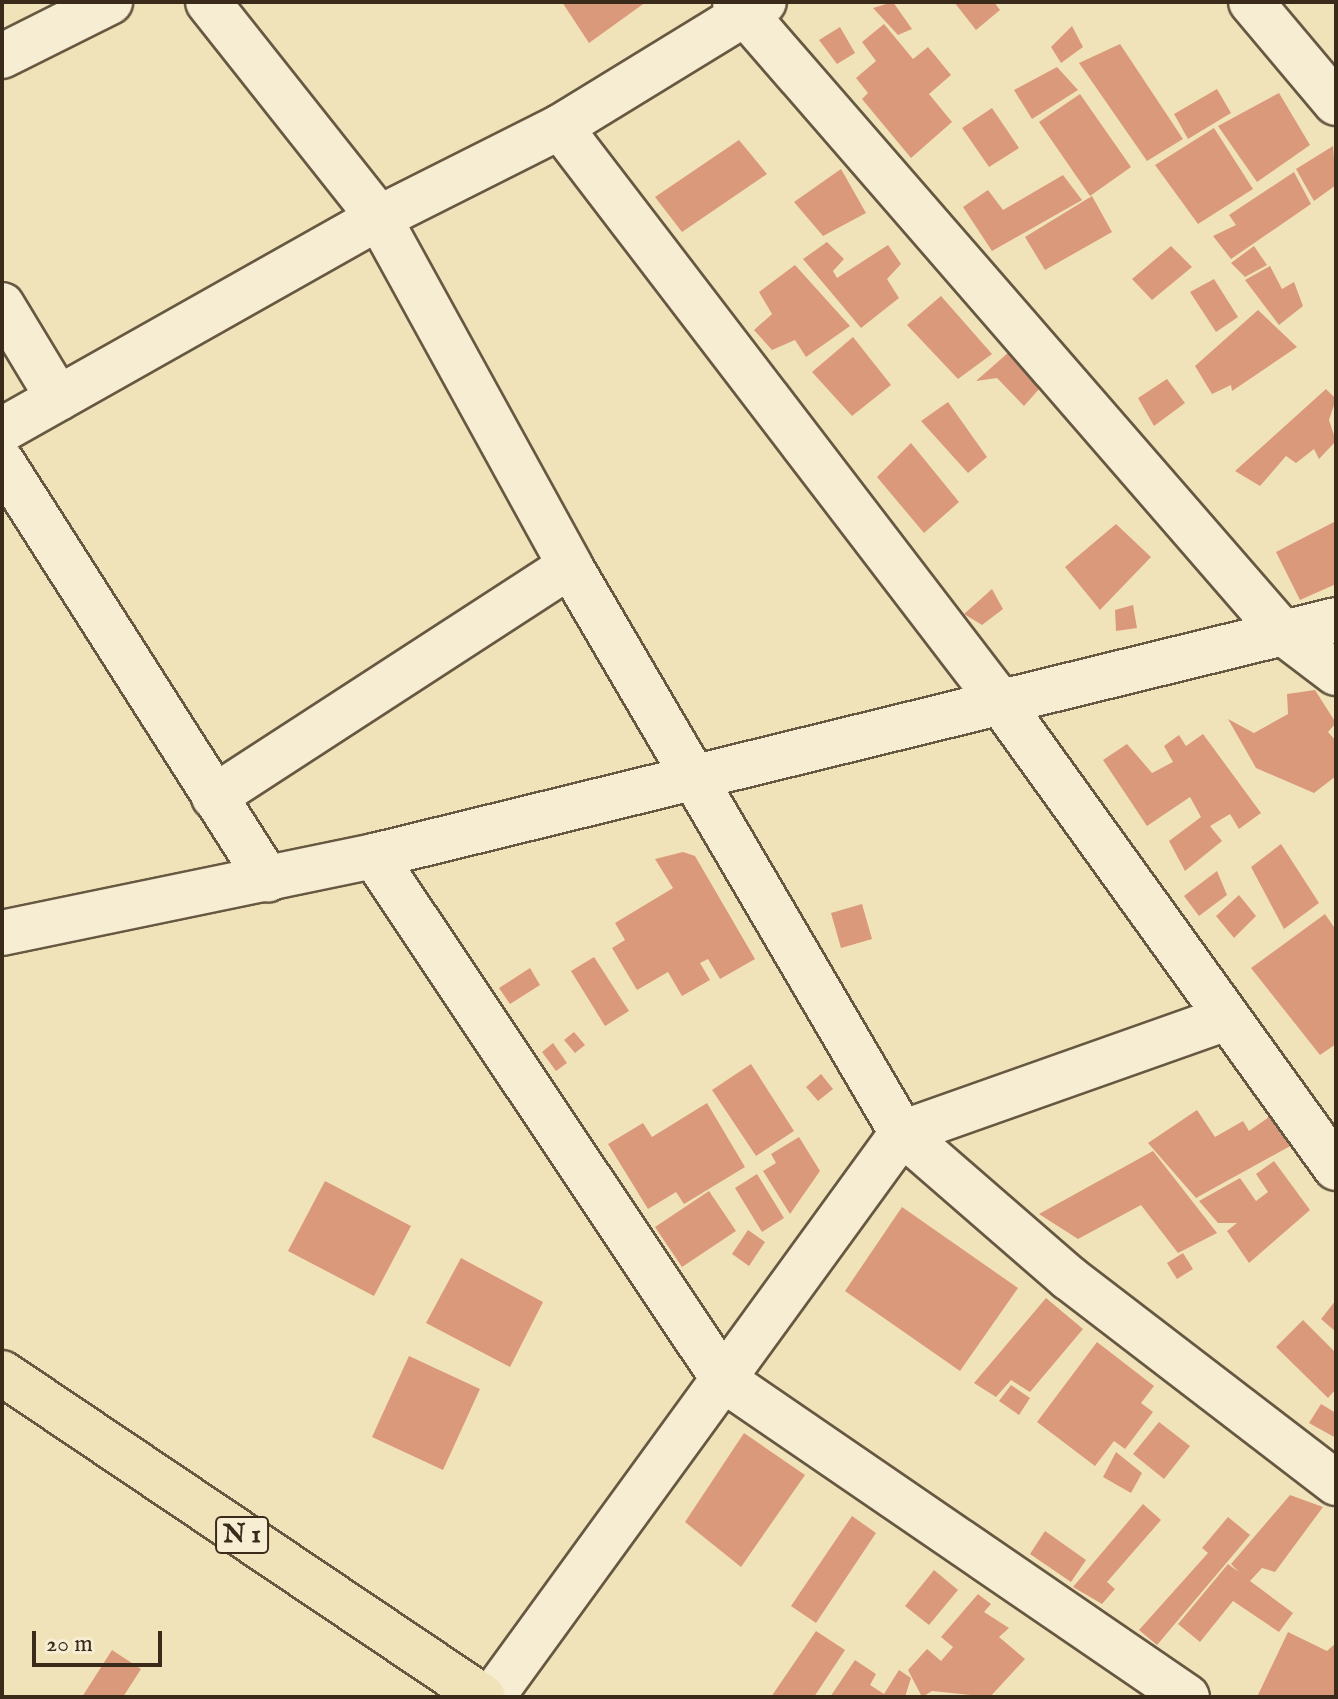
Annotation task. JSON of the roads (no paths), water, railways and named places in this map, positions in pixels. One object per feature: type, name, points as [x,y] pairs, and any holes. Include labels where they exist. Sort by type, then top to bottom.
[{"type":"highway","name":"N 1","points":[[2,1373],[483,1697]]},
{"type":"street","points":[[2,56],[110,2]]},
{"type":"street","points":[[208,2],[379,218],[570,566],[699,776],[902,1133],[1069,1278],[1336,1483]]},
{"type":"street","points":[[1251,2],[1336,103]]},
{"type":"street","points":[[2,430],[379,218],[560,127],[747,6],[1282,632],[1336,673]]},
{"type":"street","points":[[560,127],[1001,703],[1336,1168]]},
{"type":"street","points":[[2,305],[58,398]]},
{"type":"street","points":[[2,462],[268,879]]},
{"type":"street","points":[[214,797],[570,566]]},
{"type":"street","points":[[2,933],[374,856],[1336,620]]},
{"type":"street","points":[[374,856],[724,1380],[1187,1697]]},
{"type":"street","points":[[492,1697],[902,1133],[1227,1018]]}]
